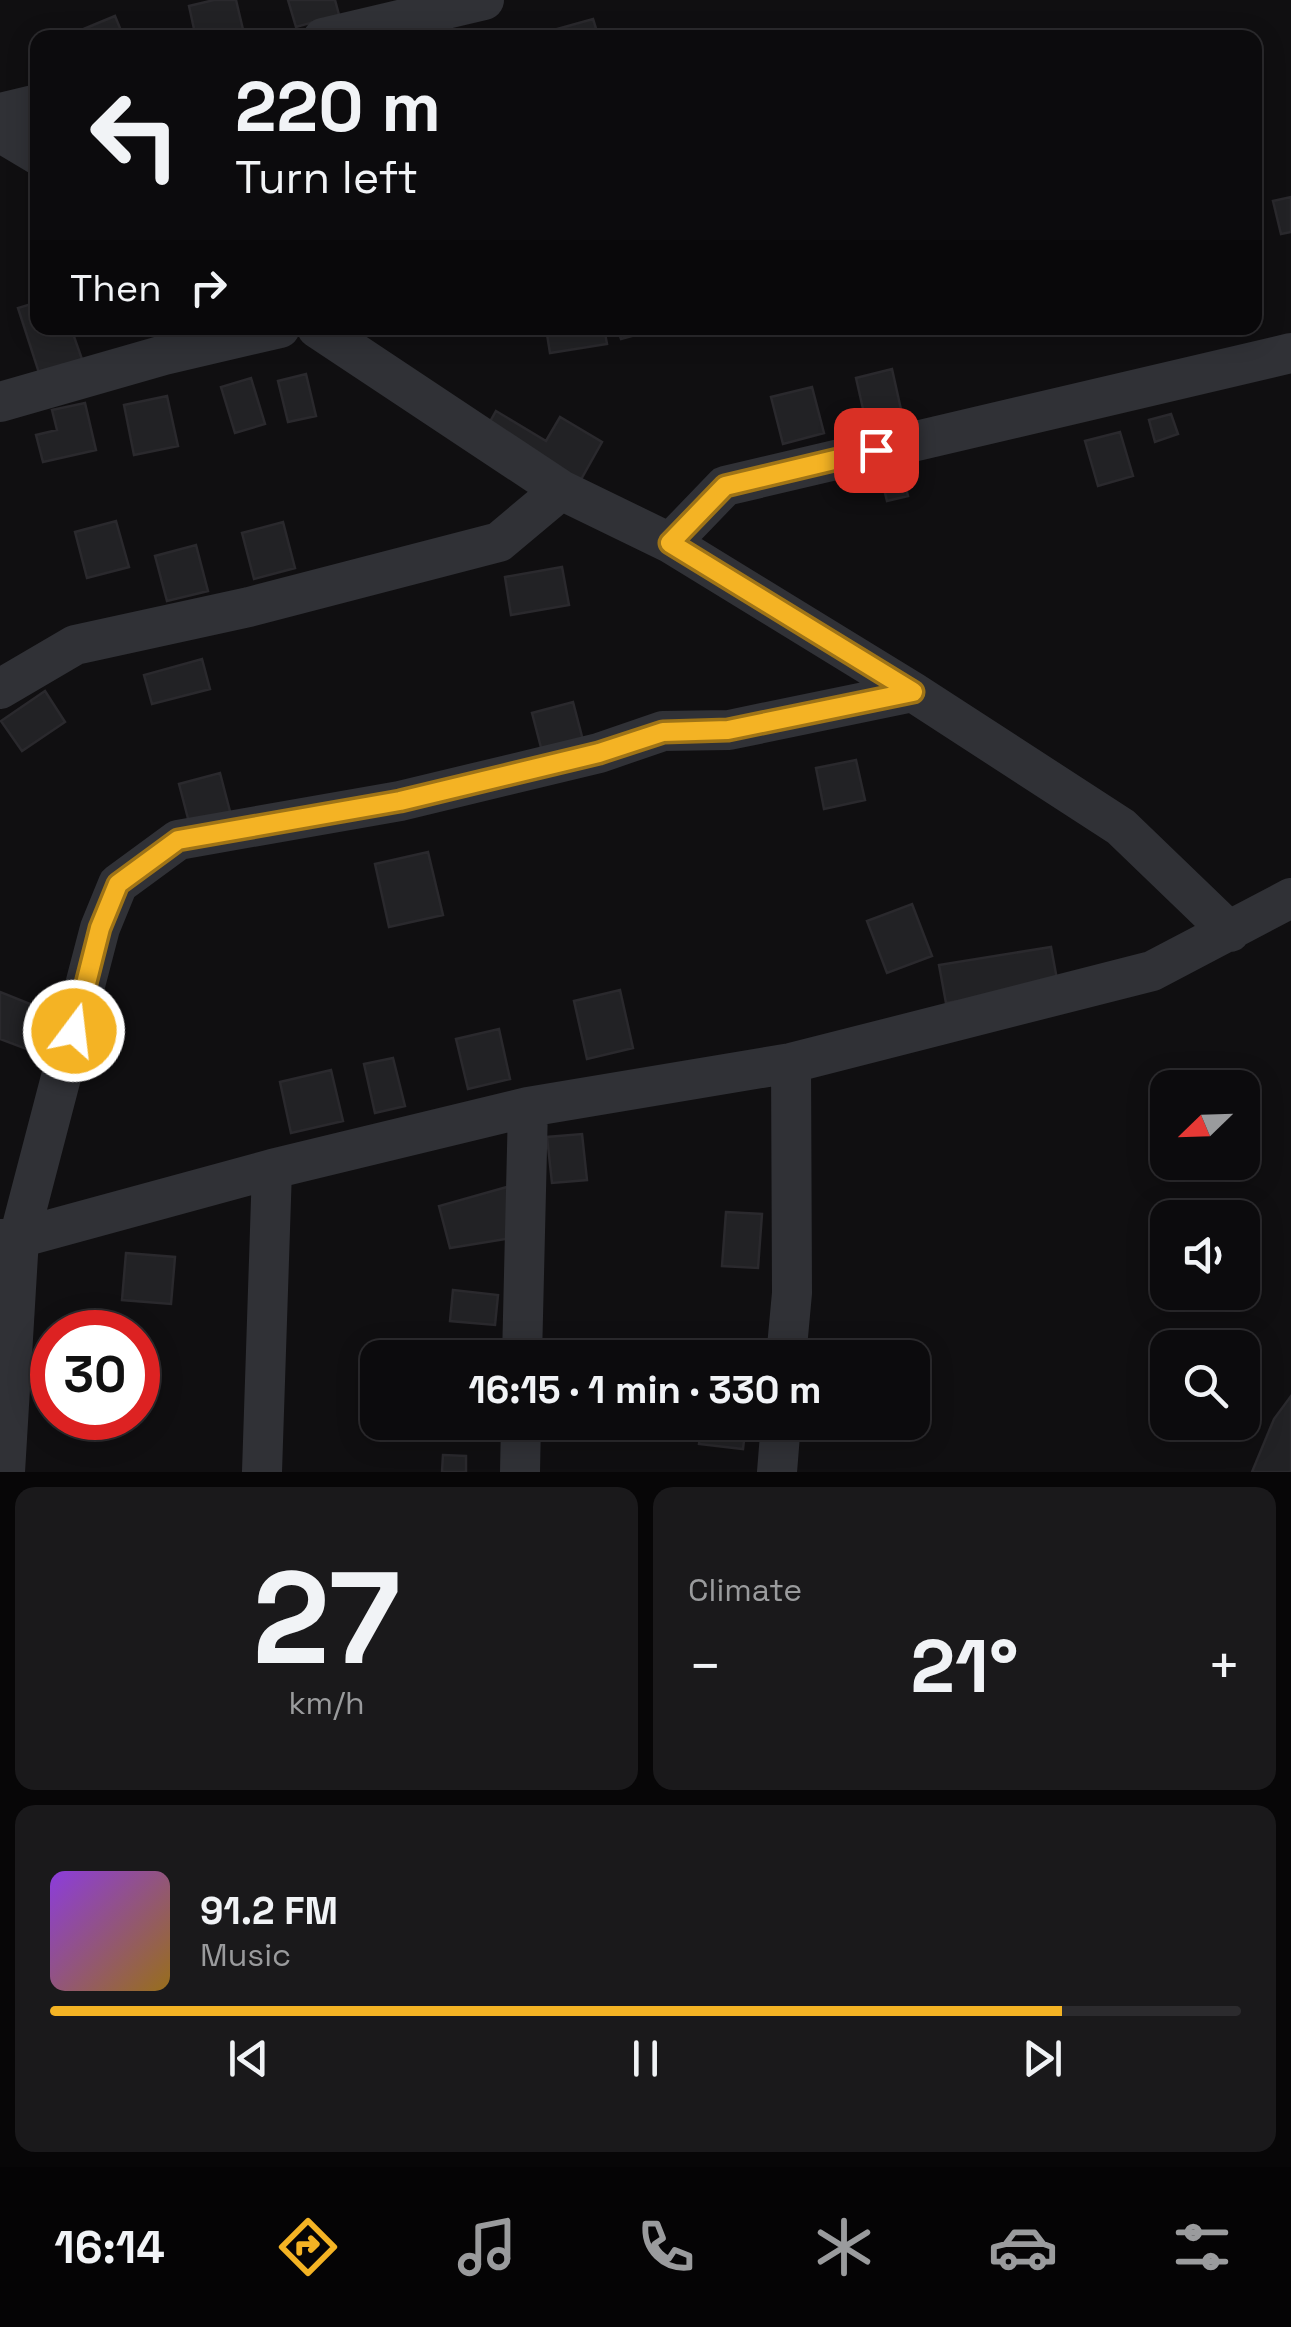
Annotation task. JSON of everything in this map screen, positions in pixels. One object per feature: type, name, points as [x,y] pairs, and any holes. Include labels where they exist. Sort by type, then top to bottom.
[{"type":"street","points":[[356,30],[484,0]]},
{"type":"street","points":[[0,112],[30,106]]},
{"type":"street","points":[[0,132],[30,150]]},
{"type":"street","points":[[0,402],[250,335]]},
{"type":"street","points":[[327,335],[561,490],[670,543],[913,692],[1122,827],[1230,932]]},
{"type":"street","points":[[670,543],[725,486],[1291,353]]},
{"type":"street","points":[[0,689],[75,645],[250,607],[499,542],[561,490]]},
{"type":"street","points":[[5,1472],[10,1239],[100,928],[118,884],[178,840],[400,801],[599,753],[663,732],[728,730],[913,692]]},
{"type":"street","points":[[10,1239],[272,1168],[528,1108],[791,1063],[1152,971],[1291,898]]},
{"type":"street","points":[[788,1340],[792,1293],[791,1063]]},
{"type":"street","points":[[522,1340],[528,1108]]},
{"type":"street","points":[[262,1472],[272,1168]]},
{"type":"street","points":[[520,1472],[521,1440]]},
{"type":"street","points":[[776,1472],[779,1440]]},
{"type":"building","points":[[236,0],[243,30],[194,30],[189,6]]},
{"type":"building","points":[[288,0],[335,0],[339,15],[296,27]]},
{"type":"building","points":[[115,16],[121,30],[81,30]]},
{"type":"building","points":[[593,19],[596,30],[554,30]]},
{"type":"building","points":[[1291,197],[1291,232],[1281,234],[1273,201]]},
{"type":"building","points":[[30,304],[30,335],[73,335],[84,365],[41,379],[18,308]]},
{"type":"building","points":[[547,335],[605,335],[607,344],[550,353]]},
{"type":"building","points":[[892,369],[902,414],[866,422],[856,378]]},
{"type":"building","points":[[306,374],[316,416],[288,422],[278,381]]},
{"type":"building","points":[[251,378],[265,424],[235,433],[221,387]]},
{"type":"building","points":[[812,387],[824,433],[783,444],[771,397]]},
{"type":"building","points":[[167,396],[178,446],[134,455],[124,405]]},
{"type":"building","points":[[85,403],[96,450],[43,462],[36,435],[57,430],[52,410]]},
{"type":"building","points":[[496,411],[546,441],[560,417],[602,442],[579,483],[487,427]]},
{"type":"building","points":[[1171,414],[1178,434],[1155,442],[1149,420]]},
{"type":"building","points":[[1120,432],[1133,476],[1098,486],[1085,441]]},
{"type":"building","points":[[901,468],[908,496],[887,501],[880,473]]},
{"type":"building","points":[[116,521],[129,567],[87,578],[75,532]]},
{"type":"building","points":[[283,522],[295,568],[254,579],[242,533]]},
{"type":"building","points":[[196,545],[208,591],[167,601],[155,556]]},
{"type":"building","points":[[562,567],[569,605],[511,615],[505,577]]},
{"type":"building","points":[[202,659],[210,689],[152,704],[144,675]]},
{"type":"building","points":[[45,691],[65,722],[22,751],[1,721]]},
{"type":"building","points":[[573,702],[585,748],[544,759],[532,713]]},
{"type":"building","points":[[856,760],[865,800],[824,809],[816,768]]},
{"type":"building","points":[[220,773],[232,819],[191,830],[179,784]]},
{"type":"building","points":[[428,852],[443,915],[389,927],[375,864]]},
{"type":"building","points":[[912,904],[932,956],[887,973],[867,921]]},
{"type":"building","points":[[1051,947],[1058,985],[946,1003],[939,965]]},
{"type":"building","points":[[620,990],[633,1048],[587,1059],[574,1001]]},
{"type":"building","points":[[0,992],[45,1010],[29,1050],[0,1039]]},
{"type":"building","points":[[499,1029],[510,1079],[468,1089],[456,1039]]},
{"type":"building","points":[[393,1058],[405,1106],[375,1113],[364,1064]]},
{"type":"building","points":[[331,1070],[343,1121],[291,1133],[280,1082]]},
{"type":"building","points":[[582,1134],[587,1180],[552,1183],[547,1137]]},
{"type":"building","points":[[514,1185],[512,1238],[450,1248],[439,1206]]},
{"type":"building","points":[[726,1212],[762,1214],[758,1268],[722,1266]]},
{"type":"building","points":[[126,1253],[175,1257],[171,1304],[122,1300]]},
{"type":"building","points":[[453,1290],[498,1295],[495,1325],[450,1321]]},
{"type":"building","points":[[1291,1396],[1291,1472],[1252,1472],[1274,1419]]},
{"type":"building","points":[[700,1440],[744,1440],[743,1449],[699,1444]]},
{"type":"building","points":[[443,1455],[466,1456],[466,1472],[442,1472]]},
{"type":"route","points":[[74,1031],[100,928],[118,884],[178,840],[400,801],[599,753],[663,732],[728,730],[913,692],[670,543],[725,486],[876,450]]}]
